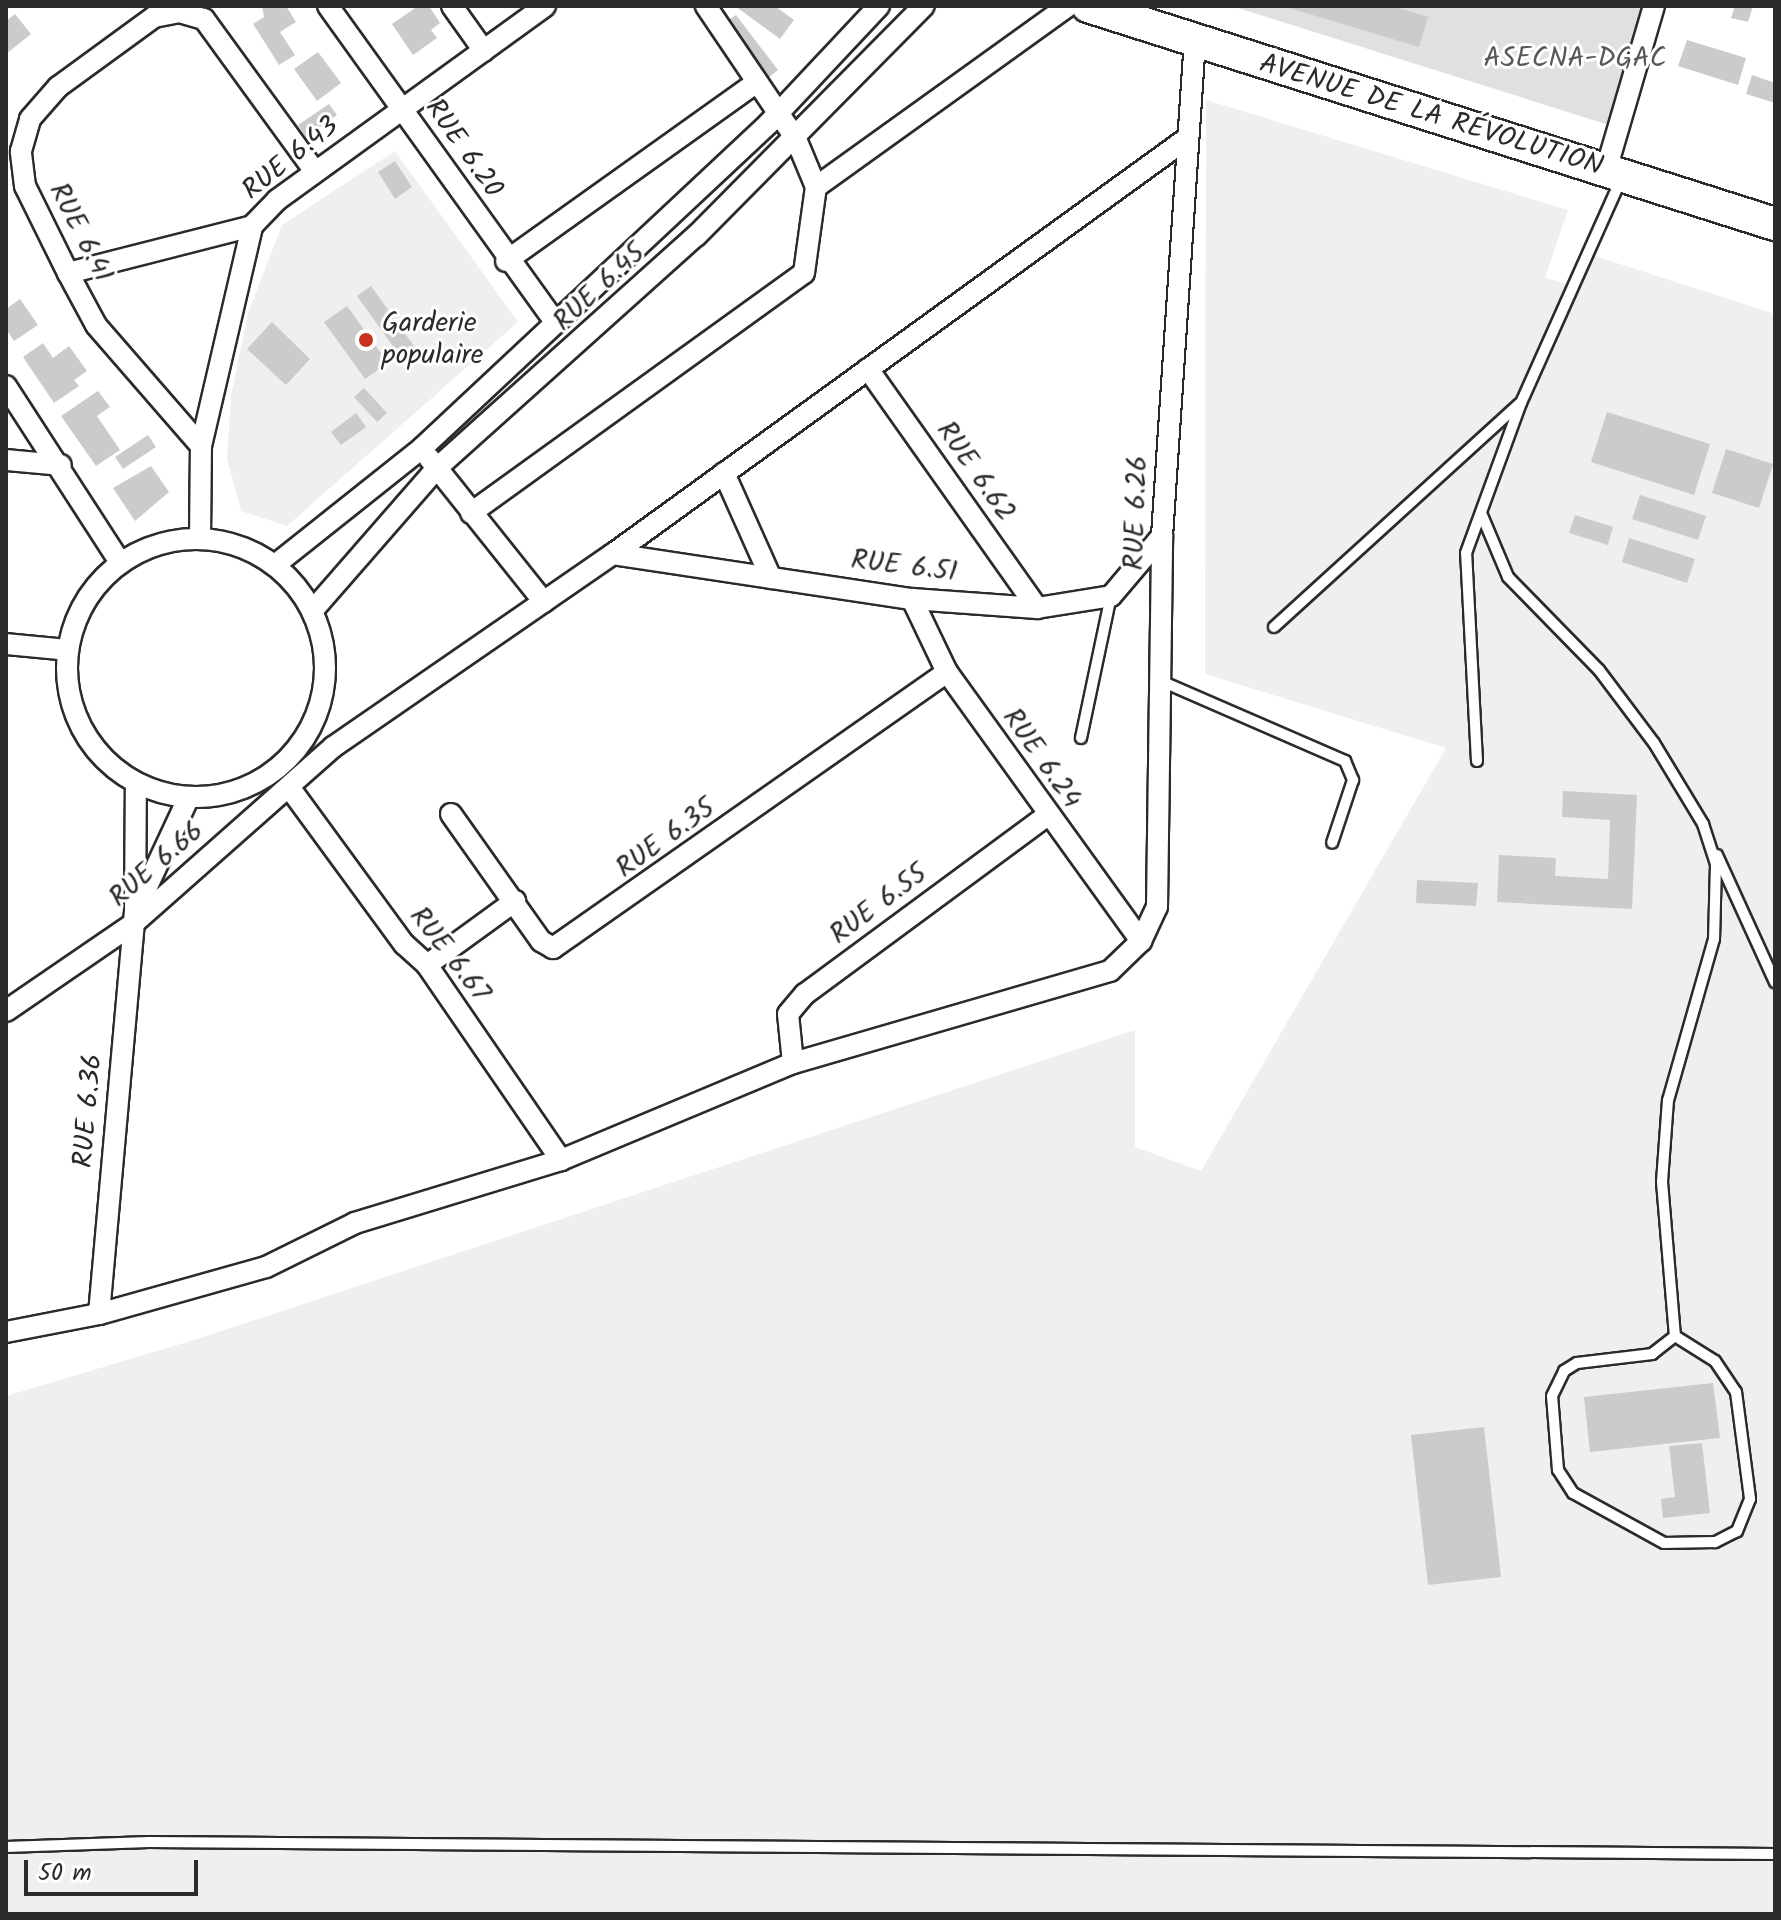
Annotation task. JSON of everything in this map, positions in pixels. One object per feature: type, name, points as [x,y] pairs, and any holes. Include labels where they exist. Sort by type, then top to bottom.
[{"type":"main road","name":"AVENUE DE LA RÉVOLUTION","points":[[1088,6],[1775,224]]},
{"type":"street","name":"RUE 6.20","points":[[328,6],[506,261],[560,315],[594,331]]},
{"type":"street","points":[[452,6],[484,51]]},
{"type":"street","name":"RUE 6.43","points":[[200,538],[201,446],[252,226],[315,172],[545,6]]},
{"type":"street","points":[[471,513],[785,292],[804,273],[816,187],[796,139],[706,6]]},
{"type":"street","name":"RUE 6.45","points":[[275,565],[422,448],[777,113],[879,6]]},
{"type":"street","name":"RUE 6.45","points":[[314,609],[437,468],[594,331],[696,236],[796,139],[924,6]]},
{"type":"street","points":[[816,187],[1068,6]]},
{"type":"street","points":[[1614,173],[1654,6]]},
{"type":"street","name":"RUE 6.41","points":[[201,446],[96,325],[68,273],[25,186],[21,151],[30,119],[58,87],[154,17],[179,12],[204,19],[315,172]]},
{"type":"street","name":"RUE 6.26","points":[[793,1063],[1110,971],[1141,941],[1157,907],[1162,536],[1186,139],[1195,42]]},
{"type":"street","points":[[506,261],[757,82]]},
{"type":"street","name":"RUE 6.66","points":[[6,1011],[134,918],[333,747],[613,554],[1186,139]]},
{"type":"street","points":[[671,213],[696,236]]},
{"type":"street","points":[[68,273],[252,226]]},
{"type":"street","name":"RUE 6.62","points":[[868,369],[1037,608]]},
{"type":"street","points":[[6,386],[61,465],[120,562]]},
{"type":"street","points":[[422,448],[544,602]]},
{"type":"street","points":[[6,460],[61,465]]},
{"type":"street","points":[[724,473],[771,578]]},
{"type":"street","points":[[1111,596],[1162,536]]},
{"type":"street","points":[[200,538],[237,545],[275,565],[314,609],[325,689],[309,733],[276,771],[247,789],[188,799],[136,785],[84,733],[69,692],[68,650],[89,596],[120,562],[158,543],[200,538]]},
{"type":"street","name":"RUE 6.51","points":[[613,554],[912,599],[1037,608],[1111,596]]},
{"type":"street","name":"RUE 6.24","points":[[912,599],[947,672],[1046,816],[1141,941]]},
{"type":"street","points":[[6,644],[68,650]]},
{"type":"street","name":"RUE 6.35","points":[[451,814],[541,941],[553,948],[567,943],[947,672]]},
{"type":"street","name":"RUE 6.36","points":[[99,1314],[134,918],[136,785]]},
{"type":"street","name":"RUE 6.67","points":[[289,787],[404,944],[427,965],[561,1160]]},
{"type":"street","name":"RUE 6.36","points":[[134,918],[188,799]]},
{"type":"street","name":"RUE 6.55","points":[[793,1063],[788,1014],[805,994],[1046,816]]},
{"type":"street","points":[[427,965],[515,901]]},
{"type":"street","points":[[6,1332],[99,1314],[266,1267],[435,1194],[561,1160],[793,1063]]},
{"type":"lane","points":[[1477,761],[1466,553],[1521,403],[1614,173]]},
{"type":"lane","points":[[1274,627],[1521,403]]},
{"type":"lane","points":[[1481,513],[1508,577],[1599,670],[1654,743],[1703,824],[1775,982]]},
{"type":"lane","points":[[1081,738],[1111,596]]},
{"type":"lane","points":[[1161,681],[1345,761],[1353,780],[1332,843]]},
{"type":"lane","points":[[1675,1336],[1662,1182],[1668,1100],[1719,901],[1703,824]]},
{"type":"lane","points":[[1761,949],[1775,965]]},
{"type":"lane","points":[[1675,1336],[1715,1361],[1736,1392],[1750,1499],[1737,1531],[1715,1542],[1664,1543],[1573,1493],[1558,1470],[1552,1396],[1564,1371],[1577,1363],[1652,1354],[1675,1336]]},
{"type":"lane","points":[[6,1847],[149,1842],[1775,1854]]},
{"type":"shaded area","points":[[1206,100],[1568,210],[1545,278],[1579,287],[1595,256],[1775,314],[1775,1914],[6,1914],[6,1396],[194,1340],[1135,1030],[1135,1147],[1201,1171],[1446,748],[1205,674]]},
{"type":"shaded area","points":[[395,151],[518,322],[287,526],[241,511],[227,459],[231,396],[248,313],[282,225]]},
{"type":"green space","name":"ASECNA-DGAC","points":[[1232,6],[1643,6],[1612,126]]},
{"type":"building","points":[[262,6],[286,6],[296,22],[280,32],[295,55],[279,65],[253,24],[264,17]]},
{"type":"building","points":[[418,6],[429,6],[440,23],[431,30],[437,38],[413,55],[392,24]]},
{"type":"building","points":[[735,6],[775,6],[794,20],[780,39]]},
{"type":"building","points":[[1392,6],[1428,17],[1419,47],[1286,7]]},
{"type":"building","points":[[1735,6],[1753,6],[1748,22],[1731,18]]},
{"type":"building","points":[[15,14],[31,34],[6,54],[6,21]]},
{"type":"building","points":[[736,15],[778,70],[768,78],[726,22]]},
{"type":"building","points":[[1687,40],[1746,58],[1738,85],[1678,66]]},
{"type":"building","points":[[318,52],[341,83],[317,101],[294,69]]},
{"type":"building","points":[[1752,75],[1775,83],[1775,103],[1746,94]]},
{"type":"building","points":[[329,104],[337,115],[306,137],[298,125]]},
{"type":"building","points":[[395,161],[412,187],[395,199],[378,172]]},
{"type":"building","points":[[371,286],[416,349],[402,359],[357,296]]},
{"type":"building","points":[[20,299],[38,325],[14,341],[6,329],[6,309]]},
{"type":"building","points":[[347,306],[388,363],[365,379],[324,322]]},
{"type":"building","points":[[272,322],[310,359],[286,385],[247,349]]},
{"type":"building","points":[[43,343],[53,358],[69,346],[87,371],[74,380],[79,386],[54,403],[23,357]]},
{"type":"building","points":[[364,388],[387,413],[377,422],[354,397]]},
{"type":"building","points":[[98,391],[110,407],[97,416],[120,450],[96,466],[61,416]]},
{"type":"building","points":[[1607,412],[1710,444],[1694,495],[1591,462]]},
{"type":"building","points":[[356,413],[366,427],[341,445],[331,432]]},
{"type":"building","points":[[148,435],[156,447],[123,469],[115,457]]},
{"type":"building","points":[[1726,449],[1773,464],[1759,508],[1712,493]]},
{"type":"building","points":[[151,466],[169,492],[135,521],[113,488]]},
{"type":"building","points":[[1640,495],[1706,516],[1698,540],[1632,519]]},
{"type":"building","points":[[1575,515],[1613,527],[1608,545],[1569,533]]},
{"type":"building","points":[[1629,538],[1695,559],[1687,583],[1622,562]]},
{"type":"building","points":[[1563,791],[1637,795],[1632,909],[1497,902],[1499,855],[1556,858],[1555,876],[1608,879],[1610,820],[1562,817]]},
{"type":"building","points":[[1417,880],[1478,883],[1476,906],[1416,903]]},
{"type":"building","points":[[1713,1383],[1720,1438],[1590,1452],[1584,1397]]},
{"type":"building","points":[[1484,1427],[1501,1577],[1428,1585],[1411,1435]]},
{"type":"building","points":[[1702,1443],[1710,1513],[1663,1518],[1661,1499],[1675,1497],[1669,1446]]},
{"type":"place","name":"Garderie populaire","points":[[366,340]]}]
